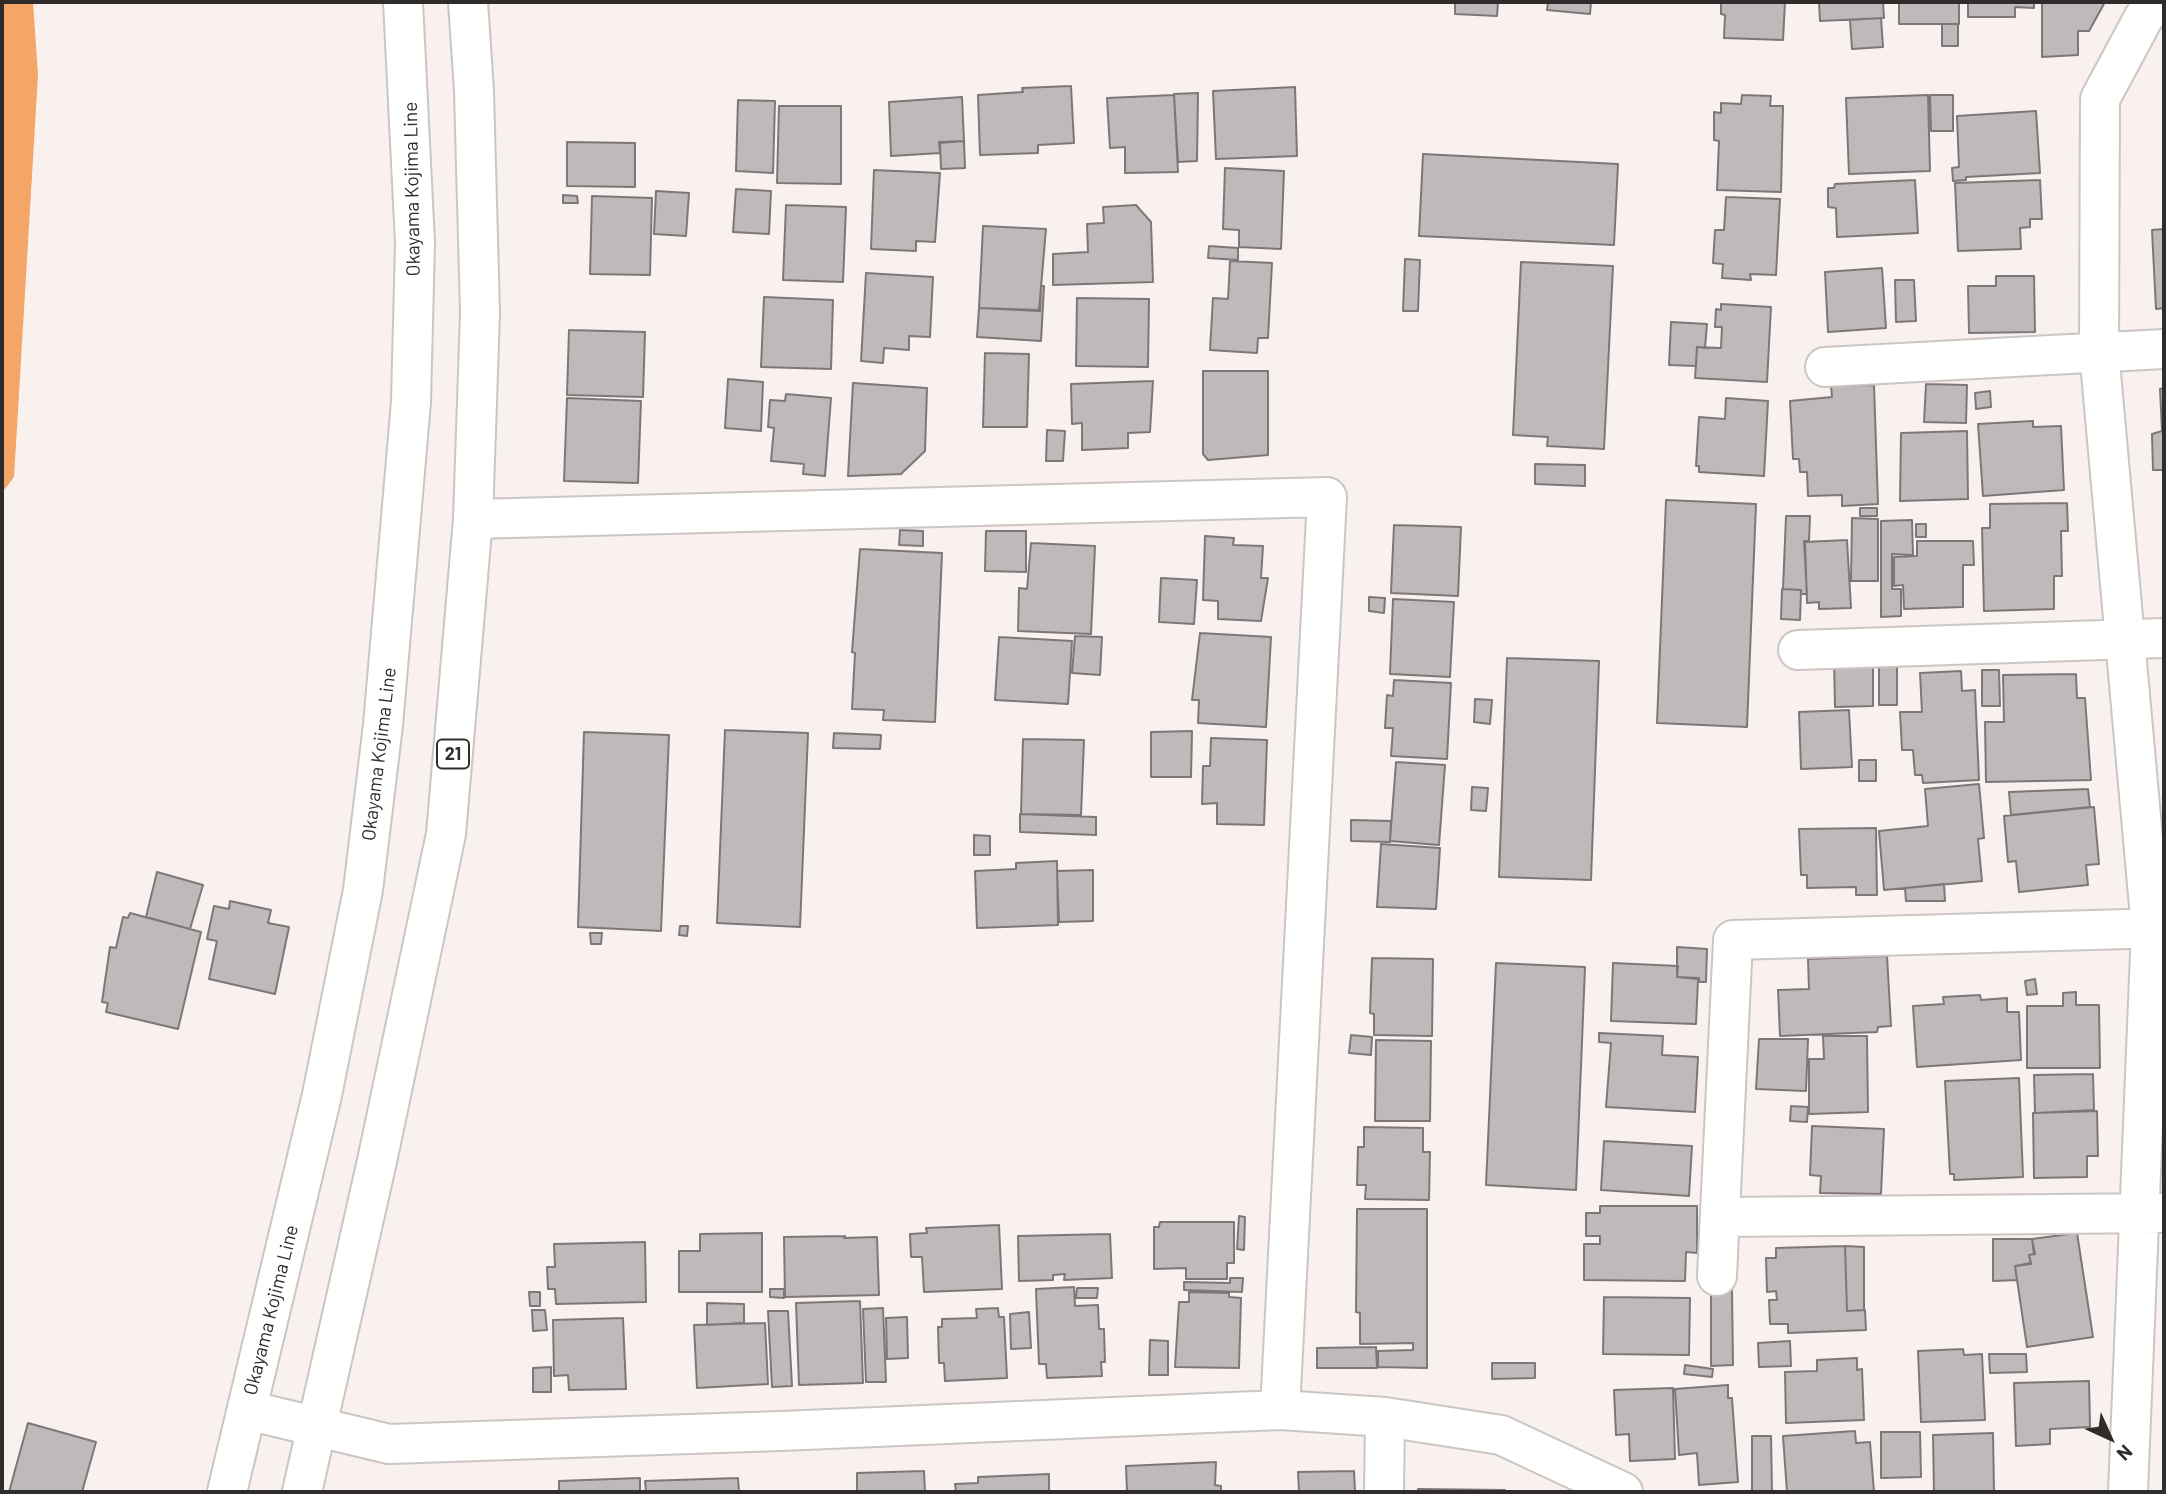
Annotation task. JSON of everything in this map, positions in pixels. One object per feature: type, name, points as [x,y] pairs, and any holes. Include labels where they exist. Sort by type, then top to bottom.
[{"type":"street","name":"Okayama Kojima Line","points":[[228,1492],[325,1082],[363,890],[383,724],[411,402],[415,243],[403,2]]},
{"type":"street","name":"21","points":[[302,1492],[314,1429],[377,1161],[446,834],[473,519],[480,313],[474,92],[468,2]]},
{"type":"street","points":[[2127,1492],[2152,1213],[2158,928],[2125,639],[2099,351],[2100,99],[2144,17],[2157,2]]},
{"type":"street","points":[[1825,367],[2164,349]]},
{"type":"street","points":[[473,519],[1327,497],[1280,1410]]},
{"type":"street","points":[[1798,650],[2164,638]]},
{"type":"street","points":[[1717,1276],[1733,940],[2158,928]]},
{"type":"street","points":[[1720,1217],[2152,1213]]},
{"type":"street","points":[[247,1410],[314,1429],[389,1444],[781,1432],[1280,1410],[1385,1417],[1501,1435],[1623,1492]]},
{"type":"street","points":[[1384,1492],[1385,1417]]},
{"type":"shaded area","points":[[2,2],[33,2],[38,75],[14,477],[2,493]]},
{"type":"building","points":[[1455,2],[1498,2],[1497,16],[1455,14]]},
{"type":"building","points":[[1548,2],[1591,2],[1590,14],[1547,10]]},
{"type":"building","points":[[1721,2],[1785,2],[1783,40],[1724,38],[1725,15],[1721,14]]},
{"type":"building","points":[[1819,2],[1883,2],[1884,18],[1820,21]]},
{"type":"building","points":[[1899,2],[1959,2],[1959,24],[1899,24]]},
{"type":"building","points":[[1968,2],[2034,2],[2034,8],[2015,7],[2015,17],[1968,17]]},
{"type":"building","points":[[2042,2],[2105,2],[2089,31],[2078,31],[2078,55],[2042,57]]},
{"type":"building","points":[[1881,18],[1883,47],[1852,49],[1850,20]]},
{"type":"building","points":[[1942,24],[1958,24],[1958,46],[1942,46]]},
{"type":"building","points":[[1071,86],[1074,143],[1038,145],[1038,153],[980,155],[978,95],[1023,92],[1022,88]]},
{"type":"building","points":[[1295,87],[1297,156],[1216,159],[1213,91]]},
{"type":"building","points":[[1198,93],[1197,161],[1178,162],[1174,94]]},
{"type":"building","points":[[1174,95],[1178,172],[1125,173],[1125,147],[1110,148],[1107,98]]},
{"type":"building","points":[[1742,95],[1771,96],[1770,106],[1783,106],[1781,192],[1717,190],[1719,141],[1714,140],[1714,112],[1721,113],[1721,103],[1741,104]]},
{"type":"building","points":[[1928,95],[1930,171],[1849,174],[1846,98]]},
{"type":"building","points":[[1930,95],[1953,95],[1953,131],[1931,131]]},
{"type":"building","points":[[962,97],[964,141],[939,142],[940,153],[891,156],[889,102]]},
{"type":"building","points":[[738,100],[775,101],[773,173],[736,171]]},
{"type":"building","points":[[779,106],[841,106],[841,184],[777,183]]},
{"type":"building","points":[[2036,111],[2040,173],[1966,177],[1966,180],[1953,181],[1952,168],[1959,167],[1957,116]]},
{"type":"building","points":[[964,141],[965,168],[941,169],[940,143]]},
{"type":"building","points":[[567,142],[635,143],[635,187],[567,186]]},
{"type":"building","points":[[1423,154],[1618,164],[1614,245],[1419,236]]},
{"type":"building","points":[[1225,168],[1284,171],[1281,249],[1239,247],[1239,230],[1223,229]]},
{"type":"building","points":[[874,170],[940,173],[935,242],[916,241],[916,251],[871,249]]},
{"type":"building","points":[[1915,180],[1918,233],[1837,237],[1836,208],[1828,207],[1828,188],[1834,188],[1835,184]]},
{"type":"building","points":[[2040,180],[2042,219],[2030,219],[2030,227],[2020,228],[2021,249],[1958,251],[1955,183]]},
{"type":"building","points":[[736,189],[771,191],[769,234],[733,232]]},
{"type":"building","points":[[656,191],[689,193],[686,236],[654,234]]},
{"type":"building","points":[[563,195],[577,196],[578,203],[563,203]]},
{"type":"building","points":[[592,196],[652,198],[650,275],[590,274]]},
{"type":"building","points":[[1726,197],[1780,199],[1776,275],[1750,274],[1751,280],[1722,278],[1723,264],[1713,263],[1715,230],[1724,230]]},
{"type":"building","points":[[786,205],[846,207],[843,282],[783,280]]},
{"type":"building","points":[[1136,205],[1151,222],[1153,282],[1053,285],[1053,254],[1088,252],[1087,224],[1104,223],[1103,207]]},
{"type":"building","points":[[983,226],[1046,229],[1039,310],[979,308]]},
{"type":"building","points":[[2164,229],[2164,308],[2156,309],[2152,230]]},
{"type":"building","points":[[1209,246],[1238,248],[1238,260],[1208,258]]},
{"type":"building","points":[[1405,259],[1420,260],[1418,311],[1403,311]]},
{"type":"building","points":[[1230,261],[1272,263],[1268,338],[1258,338],[1257,353],[1210,350],[1213,298],[1228,299]]},
{"type":"building","points":[[1521,262],[1613,266],[1604,449],[1547,446],[1548,437],[1513,435]]},
{"type":"building","points":[[1882,268],[1886,328],[1828,332],[1825,272]]},
{"type":"building","points":[[866,273],[933,277],[930,337],[909,336],[909,350],[884,348],[883,363],[861,361]]},
{"type":"building","points":[[1996,276],[2034,276],[2035,332],[1969,333],[1968,286],[1996,286]]},
{"type":"building","points":[[1895,280],[1914,280],[1916,321],[1896,322]]},
{"type":"building","points":[[1041,286],[1044,286],[1041,341],[977,337],[979,308],[1040,311]]},
{"type":"building","points":[[764,297],[833,300],[831,369],[761,367]]},
{"type":"building","points":[[1077,298],[1149,299],[1148,367],[1076,366]]},
{"type":"building","points":[[1721,304],[1771,307],[1767,382],[1695,378],[1697,347],[1721,348],[1722,327],[1715,327],[1716,309],[1721,310]]},
{"type":"building","points":[[1671,322],[1707,324],[1705,348],[1697,347],[1696,366],[1669,365]]},
{"type":"building","points":[[569,330],[645,332],[643,397],[567,395]]},
{"type":"building","points":[[985,353],[1029,354],[1027,427],[983,427]]},
{"type":"building","points":[[1203,371],[1268,371],[1268,455],[1208,460],[1203,454]]},
{"type":"building","points":[[728,379],[763,382],[761,431],[725,428]]},
{"type":"building","points":[[1153,381],[1150,432],[1128,433],[1128,448],[1082,450],[1082,423],[1072,424],[1071,384]]},
{"type":"building","points":[[853,383],[927,388],[925,451],[901,474],[848,476]]},
{"type":"building","points":[[1926,384],[1967,385],[1966,423],[1924,422]]},
{"type":"building","points":[[1874,385],[1878,504],[1842,506],[1842,495],[1808,496],[1807,472],[1800,472],[1799,459],[1793,459],[1790,401],[1832,397],[1831,386]]},
{"type":"building","points":[[2164,388],[2164,470],[2153,470],[2152,434],[2162,431],[2160,389]]},
{"type":"building","points":[[1990,391],[1991,407],[1976,409],[1975,393]]},
{"type":"building","points":[[786,394],[831,398],[825,476],[803,474],[804,464],[771,461],[774,428],[768,427],[770,400],[785,401]]},
{"type":"building","points":[[567,398],[641,401],[638,483],[564,481]]},
{"type":"building","points":[[1726,398],[1768,401],[1764,476],[1699,472],[1699,466],[1696,466],[1699,417],[1725,419]]},
{"type":"building","points":[[2033,421],[2033,427],[2061,426],[2064,490],[1983,496],[1978,424]]},
{"type":"building","points":[[1047,430],[1065,431],[1063,461],[1046,461]]},
{"type":"building","points":[[1967,431],[1968,499],[1900,501],[1901,433]]},
{"type":"building","points":[[1535,464],[1585,465],[1585,486],[1535,484]]},
{"type":"building","points":[[1666,500],[1756,504],[1747,727],[1657,723]]},
{"type":"building","points":[[2067,503],[2068,531],[2061,531],[2062,576],[2054,576],[2054,609],[1984,611],[1982,528],[1990,528],[1990,504]]},
{"type":"building","points":[[1860,508],[1877,508],[1877,516],[1860,516]]},
{"type":"building","points":[[1786,516],[1810,516],[1809,541],[1804,541],[1807,594],[1801,594],[1801,590],[1783,589]]},
{"type":"building","points":[[1852,518],[1878,519],[1878,581],[1851,581]]},
{"type":"building","points":[[1912,520],[1913,555],[1892,554],[1892,589],[1901,589],[1901,616],[1881,617],[1881,521]]},
{"type":"building","points":[[1916,524],[1926,524],[1926,537],[1916,537]]},
{"type":"building","points":[[1394,525],[1461,527],[1458,596],[1391,593]]},
{"type":"building","points":[[900,530],[923,531],[923,546],[899,545]]},
{"type":"building","points":[[986,531],[1026,531],[1026,572],[985,571]]},
{"type":"building","points":[[1205,536],[1234,538],[1233,545],[1263,546],[1261,578],[1268,578],[1261,621],[1218,619],[1218,601],[1203,600]]},
{"type":"building","points":[[1847,540],[1851,608],[1819,609],[1819,602],[1807,603],[1805,542]]},
{"type":"building","points":[[1917,541],[1973,541],[1974,565],[1963,565],[1963,607],[1904,609],[1903,585],[1894,586],[1894,557],[1917,556]]},
{"type":"building","points":[[1031,543],[1095,546],[1091,634],[1018,631],[1019,588],[1027,589]]},
{"type":"building","points":[[860,549],[942,553],[935,722],[883,720],[884,710],[852,709],[855,653],[852,652]]},
{"type":"building","points":[[1161,578],[1197,580],[1194,624],[1159,622]]},
{"type":"building","points":[[1782,589],[1801,590],[1800,620],[1781,619]]},
{"type":"building","points":[[1369,597],[1385,598],[1384,613],[1369,611]]},
{"type":"building","points":[[1393,599],[1454,602],[1450,677],[1390,674]]},
{"type":"building","points":[[1200,633],[1271,637],[1266,727],[1198,723],[1199,700],[1192,700]]},
{"type":"building","points":[[1075,636],[1102,637],[1100,675],[1072,673]]},
{"type":"building","points":[[999,637],[1072,641],[1068,704],[995,700]]},
{"type":"building","points":[[1507,658],[1599,661],[1591,880],[1499,877]]},
{"type":"building","points":[[1873,659],[1873,706],[1835,707],[1834,660]]},
{"type":"building","points":[[1897,665],[1897,705],[1879,705],[1879,666]]},
{"type":"building","points":[[1982,670],[1999,670],[2000,706],[1982,706]]},
{"type":"building","points":[[1961,671],[1962,691],[1975,690],[1979,780],[1923,783],[1922,775],[1915,775],[1913,750],[1902,750],[1900,712],[1922,712],[1920,673]]},
{"type":"building","points":[[2076,674],[2077,698],[2085,698],[2091,780],[1986,782],[1985,722],[2004,722],[2003,675]]},
{"type":"building","points":[[1394,680],[1451,683],[1447,759],[1391,756],[1393,728],[1385,728],[1387,695],[1393,696]]},
{"type":"building","points":[[1475,699],[1492,700],[1490,724],[1474,722]]},
{"type":"building","points":[[1849,710],[1852,767],[1801,769],[1799,712]]},
{"type":"building","points":[[725,730],[808,733],[800,927],[717,923]]},
{"type":"building","points":[[1192,731],[1191,777],[1151,777],[1151,732]]},
{"type":"building","points":[[584,732],[669,735],[661,931],[578,927]]},
{"type":"building","points":[[834,733],[881,735],[880,749],[833,748]]},
{"type":"building","points":[[1211,738],[1267,740],[1264,825],[1217,824],[1217,803],[1202,804],[1203,766],[1210,766]]},
{"type":"building","points":[[1023,739],[1084,740],[1081,815],[1021,814]]},
{"type":"building","points":[[1859,760],[1876,760],[1876,781],[1859,781]]},
{"type":"building","points":[[1396,762],[1445,765],[1439,845],[1390,841]]},
{"type":"building","points":[[1979,784],[1984,838],[1978,839],[1982,881],[1884,890],[1879,831],[1928,826],[1925,789]]},
{"type":"building","points":[[1472,787],[1488,788],[1486,811],[1471,810]]},
{"type":"building","points":[[2088,789],[2090,807],[2011,815],[2009,792]]},
{"type":"building","points":[[2094,807],[2099,864],[2086,865],[2088,885],[2019,892],[2016,861],[2008,862],[2004,816]]},
{"type":"building","points":[[1020,814],[1096,817],[1096,835],[1020,832]]},
{"type":"building","points":[[1351,820],[1391,821],[1390,842],[1351,841]]},
{"type":"building","points":[[1876,828],[1877,895],[1856,895],[1856,887],[1807,888],[1807,875],[1801,875],[1799,829]]},
{"type":"building","points":[[974,835],[990,836],[990,855],[974,855]]},
{"type":"building","points":[[1381,844],[1440,848],[1436,909],[1377,907]]},
{"type":"building","points":[[1057,861],[1058,925],[977,928],[975,871],[1016,869],[1016,863]]},
{"type":"building","points":[[1093,870],[1093,921],[1059,922],[1057,871]]},
{"type":"building","points":[[157,872],[203,885],[190,929],[146,917]]},
{"type":"building","points":[[1944,884],[1945,901],[1906,901],[1905,888]]},
{"type":"building","points":[[230,901],[271,910],[268,923],[289,927],[275,994],[209,979],[217,941],[207,939],[214,906],[229,909]]},
{"type":"building","points":[[130,913],[201,932],[178,1029],[106,1012],[108,1003],[102,1002],[110,947],[116,948],[123,917],[128,918]]},
{"type":"building","points":[[680,926],[688,926],[687,936],[679,935]]},
{"type":"building","points":[[590,933],[602,933],[601,944],[591,944]]},
{"type":"building","points":[[1677,947],[1707,949],[1706,982],[1699,982],[1699,978],[1677,977]]},
{"type":"building","points":[[1887,956],[1891,1026],[1878,1027],[1877,1032],[1780,1036],[1778,990],[1809,989],[1808,959]]},
{"type":"building","points":[[1372,958],[1433,959],[1432,1036],[1374,1035],[1374,1014],[1370,1013]]},
{"type":"building","points":[[1496,963],[1585,967],[1576,1190],[1486,1185]]},
{"type":"building","points":[[1613,963],[1678,966],[1677,977],[1698,979],[1696,1024],[1611,1021]]},
{"type":"building","points":[[2035,979],[2037,994],[2027,995],[2025,981]]},
{"type":"building","points":[[2076,992],[2076,1005],[2099,1005],[2100,1068],[2027,1068],[2027,1006],[2063,1006],[2063,993]]},
{"type":"building","points":[[1980,995],[1981,1000],[2007,998],[2007,1012],[2019,1012],[2021,1060],[1917,1067],[1913,1006],[1944,1004],[1943,997]]},
{"type":"building","points":[[1599,1033],[1663,1036],[1662,1055],[1698,1057],[1695,1112],[1606,1107],[1611,1043],[1599,1042]]},
{"type":"building","points":[[1351,1035],[1372,1037],[1371,1055],[1349,1053]]},
{"type":"building","points":[[1823,1036],[1867,1036],[1868,1112],[1809,1114],[1809,1059],[1824,1059]]},
{"type":"building","points":[[1759,1039],[1808,1039],[1806,1091],[1756,1089]]},
{"type":"building","points":[[1376,1040],[1431,1041],[1430,1121],[1375,1121]]},
{"type":"building","points":[[2093,1074],[2094,1110],[2035,1113],[2034,1075]]},
{"type":"building","points":[[2019,1078],[2023,1177],[1954,1180],[1954,1174],[1950,1174],[1945,1081]]},
{"type":"building","points":[[1791,1106],[1808,1107],[1807,1122],[1790,1121]]},
{"type":"building","points":[[2097,1111],[2098,1156],[2087,1156],[2087,1177],[2034,1178],[2033,1113]]},
{"type":"building","points":[[1812,1126],[1884,1129],[1881,1194],[1820,1193],[1821,1176],[1810,1175]]},
{"type":"building","points":[[1364,1127],[1423,1128],[1423,1152],[1430,1152],[1429,1200],[1365,1199],[1366,1185],[1357,1185],[1358,1147],[1364,1147]]},
{"type":"building","points":[[1604,1141],[1692,1146],[1689,1196],[1601,1190]]},
{"type":"building","points":[[1600,1206],[1697,1206],[1697,1253],[1686,1252],[1685,1281],[1584,1280],[1584,1244],[1600,1244],[1600,1236],[1586,1236],[1586,1213],[1600,1213]]},
{"type":"building","points":[[1357,1209],[1427,1209],[1427,1368],[1378,1367],[1378,1351],[1413,1350],[1413,1343],[1360,1344],[1360,1313],[1356,1312]]},
{"type":"building","points":[[1239,1216],[1245,1217],[1244,1250],[1237,1249]]},
{"type":"building","points":[[1160,1222],[1234,1222],[1234,1263],[1227,1263],[1227,1279],[1186,1279],[1186,1268],[1154,1269],[1154,1227],[1159,1227]]},
{"type":"building","points":[[999,1225],[1002,1289],[924,1292],[922,1257],[911,1257],[910,1234],[927,1233],[926,1228]]},
{"type":"building","points":[[762,1233],[762,1292],[679,1292],[679,1251],[700,1251],[700,1234]]},
{"type":"building","points":[[2077,1233],[2093,1337],[2027,1347],[2015,1266],[2031,1264],[2029,1255],[2035,1254],[2032,1239]]},
{"type":"building","points":[[1110,1234],[1112,1278],[1064,1280],[1065,1274],[1053,1275],[1053,1280],[1019,1281],[1018,1236]]},
{"type":"building","points":[[845,1236],[844,1238],[877,1237],[879,1295],[785,1297],[784,1237]]},
{"type":"building","points":[[1993,1239],[2032,1239],[2034,1254],[2029,1255],[2031,1263],[2015,1266],[2017,1280],[1993,1281]]},
{"type":"building","points":[[645,1242],[646,1302],[556,1304],[555,1289],[548,1289],[547,1267],[555,1267],[554,1244]]},
{"type":"building","points":[[1845,1246],[1864,1247],[1864,1310],[1847,1311]]},
{"type":"building","points":[[1845,1246],[1847,1311],[1865,1310],[1866,1330],[1788,1333],[1788,1324],[1770,1324],[1769,1300],[1777,1300],[1776,1291],[1767,1292],[1766,1258],[1776,1258],[1776,1248]]},
{"type":"building","points":[[1230,1278],[1243,1278],[1242,1292],[1184,1290],[1184,1282],[1230,1283]]},
{"type":"building","points":[[1074,1287],[1075,1306],[1098,1305],[1099,1329],[1104,1329],[1105,1362],[1101,1362],[1102,1376],[1047,1378],[1046,1364],[1039,1364],[1036,1289]]},
{"type":"building","points":[[1077,1288],[1098,1288],[1097,1298],[1076,1298]]},
{"type":"building","points":[[770,1289],[784,1289],[784,1298],[770,1297]]},
{"type":"building","points":[[1711,1290],[1732,1290],[1733,1365],[1711,1366]]},
{"type":"building","points":[[529,1292],[540,1292],[540,1306],[530,1306]]},
{"type":"building","points":[[1189,1292],[1229,1293],[1229,1297],[1241,1298],[1239,1368],[1175,1367],[1179,1302],[1189,1302]]},
{"type":"building","points":[[1604,1297],[1690,1298],[1689,1355],[1603,1354]]},
{"type":"building","points":[[860,1301],[863,1383],[799,1385],[796,1303]]},
{"type":"building","points":[[707,1303],[744,1304],[744,1323],[707,1325]]},
{"type":"building","points":[[883,1308],[886,1382],[866,1382],[863,1309]]},
{"type":"building","points":[[998,1308],[999,1317],[1004,1317],[1007,1378],[945,1381],[944,1363],[939,1363],[938,1327],[942,1327],[942,1319],[977,1318],[976,1309]]},
{"type":"building","points":[[532,1310],[545,1310],[547,1330],[533,1331]]},
{"type":"building","points":[[768,1311],[788,1311],[792,1386],[772,1387]]},
{"type":"building","points":[[1029,1312],[1031,1348],[1011,1349],[1010,1314]]},
{"type":"building","points":[[907,1317],[908,1358],[887,1359],[886,1318]]},
{"type":"building","points":[[623,1318],[626,1389],[569,1390],[568,1375],[554,1376],[553,1320]]},
{"type":"building","points":[[765,1323],[768,1384],[697,1388],[694,1325]]},
{"type":"building","points":[[1150,1340],[1168,1341],[1168,1375],[1149,1375]]},
{"type":"building","points":[[1790,1341],[1791,1366],[1759,1367],[1758,1343]]},
{"type":"building","points":[[1376,1347],[1377,1368],[1317,1368],[1317,1348]]},
{"type":"building","points":[[1963,1349],[1964,1355],[1982,1354],[1985,1420],[1921,1422],[1918,1351]]},
{"type":"building","points":[[1989,1354],[2026,1354],[2027,1372],[1990,1373]]},
{"type":"building","points":[[1857,1358],[1857,1370],[1862,1369],[1864,1420],[1786,1423],[1785,1372],[1817,1371],[1817,1360]]},
{"type":"building","points":[[1492,1363],[1535,1363],[1535,1378],[1492,1379]]},
{"type":"building","points":[[1685,1365],[1713,1369],[1712,1377],[1684,1374]]},
{"type":"building","points":[[551,1367],[551,1392],[533,1392],[533,1368]]},
{"type":"building","points":[[2089,1381],[2090,1427],[2050,1429],[2050,1444],[2016,1446],[2014,1383]]},
{"type":"building","points":[[1728,1385],[1728,1398],[1732,1398],[1738,1482],[1699,1485],[1697,1453],[1679,1455],[1675,1389]]},
{"type":"building","points":[[1673,1388],[1675,1459],[1630,1461],[1629,1434],[1616,1435],[1614,1390]]},
{"type":"building","points":[[28,1423],[96,1442],[82,1492],[9,1492]]},
{"type":"building","points":[[1855,1431],[1856,1443],[1870,1442],[1874,1492],[1787,1492],[1783,1436]]},
{"type":"building","points":[[1881,1432],[1920,1432],[1921,1477],[1881,1478]]},
{"type":"building","points":[[1993,1433],[1994,1492],[1934,1492],[1933,1435]]},
{"type":"building","points":[[1752,1436],[1771,1436],[1772,1492],[1752,1492]]},
{"type":"building","points":[[1216,1462],[1215,1485],[1221,1486],[1221,1492],[1127,1492],[1126,1466]]},
{"type":"building","points":[[924,1471],[925,1492],[857,1492],[857,1473]]},
{"type":"building","points":[[1354,1471],[1355,1492],[1299,1492],[1298,1472]]},
{"type":"building","points":[[1049,1474],[1049,1492],[956,1492],[955,1484],[978,1483],[978,1477]]},
{"type":"building","points":[[640,1478],[640,1492],[559,1492],[559,1481]]},
{"type":"building","points":[[738,1478],[739,1492],[646,1492],[645,1481]]},
{"type":"building","points":[[1418,1489],[1505,1490],[1505,1492],[1418,1492]]}]
